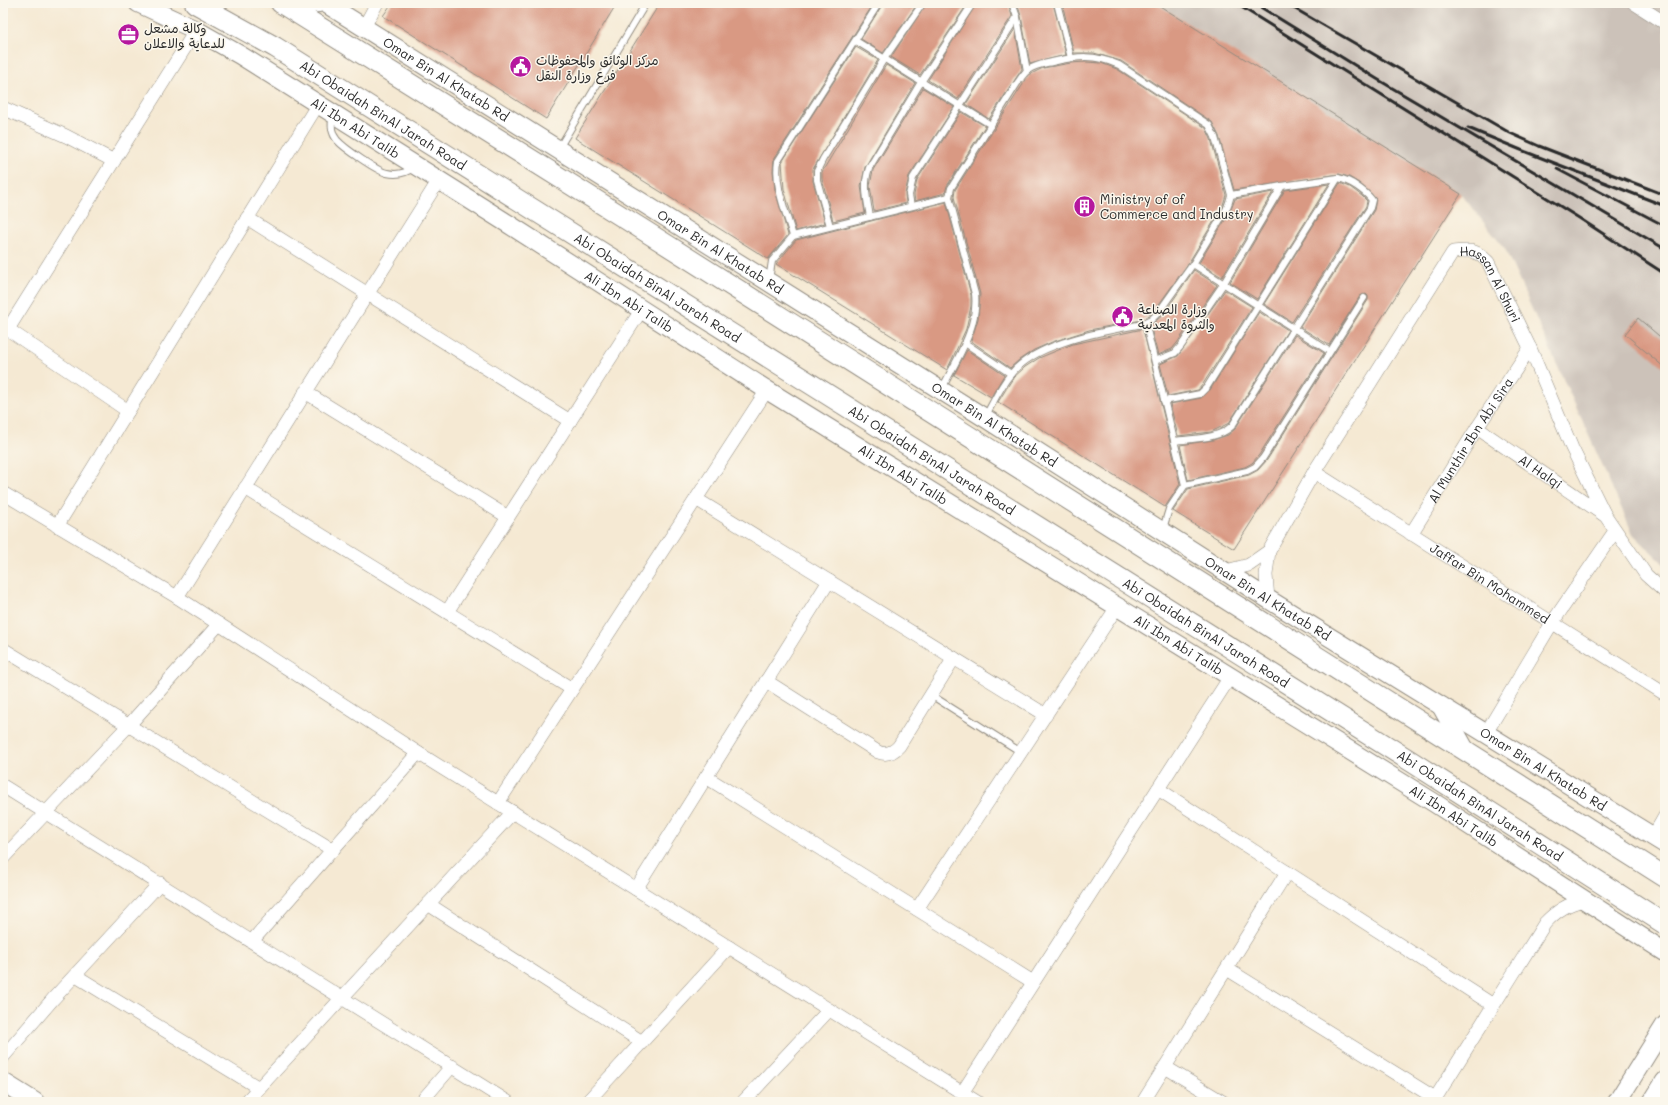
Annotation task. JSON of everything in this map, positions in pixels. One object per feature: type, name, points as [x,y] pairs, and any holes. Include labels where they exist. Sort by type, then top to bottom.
[{"type":"main road","name":"Abi Obaidah BinAl Jarah Road","points":[[196,3],[275,47],[1412,762],[1665,924]]},
{"type":"main road","points":[[283,4],[645,231],[1665,877]]},
{"type":"street","name":"Ali Ibn Abi Talib","points":[[138,3],[196,30],[240,55],[334,113],[767,390],[1433,802],[1665,952]]},
{"type":"street","points":[[283,4],[319,3]]},
{"type":"street","name":"Omar Bin Al Khatab Rd","points":[[325,3],[768,283],[985,418],[1268,599],[1659,840]]},
{"type":"street","points":[[364,27],[377,3]]},
{"type":"street","points":[[1634,3],[1665,23]]},
{"type":"street","points":[[128,411],[6,328],[114,161],[196,30]]},
{"type":"street","points":[[57,526],[318,104]]},
{"type":"street","points":[[3,108],[66,136],[114,161]]},
{"type":"street","points":[[177,597],[439,180]]},
{"type":"street","points":[[632,196],[645,231]]},
{"type":"street","points":[[247,218],[570,421]]},
{"type":"street","points":[[510,225],[558,226]]},
{"type":"street","name":"Hassan Al Shuri","points":[[1268,599],[1266,575],[1269,551],[1314,472],[1453,252],[1466,250],[1479,253],[1488,262],[1530,348],[1572,448],[1605,515],[1646,575],[1665,592]]},
{"type":"street","points":[[447,612],[642,309]]},
{"type":"street","name":"Al Munthir Ibn Abi Sira","points":[[1411,534],[1477,428],[1530,348]]},
{"type":"street","points":[[498,803],[767,390]]},
{"type":"street","points":[[305,392],[508,517]]},
{"type":"street","name":"Al Halqi","points":[[1477,428],[1605,515]]},
{"type":"street","name":"Jaffar Bin Mohammed","points":[[1314,472],[1665,694]]},
{"type":"street","points":[[245,488],[572,689]]},
{"type":"street","points":[[3,492],[57,526],[177,597],[418,754],[977,1102]]},
{"type":"street","points":[[696,499],[1046,714]]},
{"type":"street","points":[[1486,733],[1552,623],[1615,531]]},
{"type":"street","name":"Hassan Al Shuri","points":[[1226,571],[1249,565],[1269,551]]},
{"type":"street","points":[[636,889],[829,581]]},
{"type":"street","points":[[917,909],[1117,607]]},
{"type":"street","points":[[3,858],[129,725],[219,624]]},
{"type":"street","points":[[3,648],[333,850]]},
{"type":"street","points":[[766,682],[882,753],[892,752],[899,746],[954,658]]},
{"type":"street","points":[[962,1092],[1230,677]]},
{"type":"street","points":[[1440,704],[1466,751]]},
{"type":"street","points":[[252,941],[418,754]]},
{"type":"street","points":[[1412,762],[1433,802]]},
{"type":"street","points":[[706,777],[1033,982]]},
{"type":"street","points":[[3,786],[508,1102]]},
{"type":"street","points":[[1158,789],[1493,1005]]},
{"type":"street","points":[[246,1102],[513,812]]},
{"type":"street","points":[[1659,840],[1665,816]]},
{"type":"street","points":[[1143,1102],[1287,872]]},
{"type":"street","points":[[3,1057],[31,1023],[76,976],[160,883]]},
{"type":"street","points":[[1227,968],[1434,1100],[1545,923],[1558,910],[1575,902],[1584,900]]},
{"type":"street","points":[[428,904],[642,1042]]},
{"type":"street","points":[[587,1102],[729,947]]},
{"type":"street","points":[[76,976],[259,1088]]},
{"type":"street","points":[[743,1102],[829,1010]]},
{"type":"street","points":[[1617,1102],[1665,1025]]},
{"type":"street","points":[[421,1102],[452,1066]]},
{"type":"street","points":[[1165,1066],[1223,1102]]},
{"type":"street","points":[[1652,1102],[1665,1081]]},
{"type":"street","points":[[3,1082],[35,1102]]},
{"type":"lane","points":[[558,150],[646,3]]},
{"type":"lane","points":[[793,236],[777,183],[776,173],[778,161],[879,3]]},
{"type":"lane","points":[[830,226],[817,171],[884,59],[923,3]]},
{"type":"lane","points":[[870,217],[865,189],[865,178],[869,168],[921,82],[973,3]]},
{"type":"lane","points":[[1012,3],[1017,17],[1027,71]]},
{"type":"lane","points":[[1057,3],[1071,58]]},
{"type":"lane","points":[[911,206],[909,195],[913,178],[1017,17]]},
{"type":"lane","points":[[856,41],[991,125]]},
{"type":"lane","points":[[941,391],[965,343],[976,304],[976,294],[949,197],[952,188],[1018,82],[1027,71],[1036,66],[1071,58],[1088,56],[1119,65],[1209,125],[1215,137],[1231,195],[1226,210],[1193,264],[1158,313],[1151,320],[1143,324],[1090,334],[1059,344],[1025,361],[1011,374],[985,418]]},
{"type":"lane","points":[[334,113],[331,128],[337,140],[379,170],[385,173],[398,174],[416,166]]},
{"type":"lane","points":[[1174,441],[1216,436],[1226,432],[1232,426],[1370,208],[1372,200],[1367,194],[1344,179],[1338,178],[1231,195]]},
{"type":"lane","points":[[1164,401],[1200,394],[1207,387],[1338,178]]},
{"type":"lane","points":[[1155,361],[1175,352],[1181,346],[1224,282],[1282,186]]},
{"type":"lane","points":[[768,283],[772,261],[793,236],[949,197]]},
{"type":"lane","points":[[1193,264],[1224,282],[1329,351]]},
{"type":"lane","points":[[1162,531],[1169,509],[1186,485],[1247,471],[1255,467],[1263,458],[1329,351],[1364,298]]},
{"type":"lane","points":[[1147,330],[1186,485]]},
{"type":"lane","points":[[965,343],[1011,374]]},
{"type":"lane","points":[[931,695],[1021,752]]},
{"type":"shaded area","points":[[1155,3],[1665,3],[1665,565],[1633,534],[1505,249],[1461,194]]},
{"type":"building","name":"مركز الوثائق والمحفوظات فرع وزارة النقل","points":[[392,3],[617,3],[546,119],[383,16]]},
{"type":"building","points":[[660,3],[874,3],[774,159],[773,171],[775,190],[788,235],[768,259],[575,138]]},
{"type":"building","points":[[883,3],[918,3],[883,53],[861,39]]},
{"type":"building","points":[[927,3],[968,3],[920,75],[891,57]]},
{"type":"building","points":[[977,3],[1008,3],[1012,16],[958,99],[928,80]]},
{"type":"building","points":[[1017,3],[1053,3],[1066,55],[1030,64],[1021,16]]},
{"type":"building","points":[[1062,3],[1155,3],[1461,194],[1234,549],[1173,511],[1188,489],[1249,475],[1258,470],[1267,460],[1368,300],[1368,296],[1366,294],[1360,296],[1329,345],[1300,327],[1374,210],[1376,199],[1359,183],[1349,177],[1339,174],[1234,190],[1219,136],[1212,122],[1121,61],[1094,53],[1074,53]]},
{"type":"building","points":[[1015,29],[1022,69],[989,119],[966,104]]},
{"type":"building","points":[[856,47],[878,60],[813,169],[813,181],[825,223],[796,231],[784,189],[782,162]]},
{"type":"building","points":[[1086,62],[1101,63],[1117,69],[1206,128],[1211,139],[1226,195],[1222,208],[1189,262],[1155,310],[1148,316],[1142,320],[1089,330],[1052,342],[1034,350],[1010,368],[971,341],[978,319],[980,294],[954,197],[955,190],[1029,75],[1043,68]]},
{"type":"building","points":[[886,65],[915,83],[865,167],[861,186],[865,213],[833,221],[822,179],[822,172]]},
{"type":"building","points":[[923,88],[954,107],[909,176],[905,194],[906,203],[874,211],[870,186],[873,170]]},
{"type":"building","points":[[961,112],[985,126],[947,186],[945,193],[915,201],[914,195],[917,180]]},
{"type":"building","points":[[1340,183],[1350,187],[1362,196],[1367,201],[1366,206],[1292,322],[1264,304]]},
{"type":"building","points":[[1329,184],[1257,299],[1230,282],[1285,190]]},
{"type":"building","points":[[1273,192],[1222,277],[1199,263],[1230,212],[1235,199]]},
{"type":"building","points":[[946,202],[971,295],[971,306],[966,329],[947,370],[776,264],[796,240]]},
{"type":"building","points":[[1194,270],[1217,285],[1172,349],[1158,355],[1149,326],[1162,316]]},
{"type":"building","points":[[1225,290],[1252,307],[1198,390],[1168,396],[1160,364],[1178,356]]},
{"type":"building","points":[[1259,312],[1288,330],[1229,423],[1211,432],[1178,436],[1170,404],[1201,398],[1210,390]]},
{"type":"building","points":[[1638,318],[1665,341],[1665,368],[1625,334]]},
{"type":"building","points":[[1143,329],[1180,484],[1165,507],[998,402],[1013,378],[1025,367],[1039,358],[1073,344]]},
{"type":"building","points":[[1295,335],[1324,353],[1259,455],[1252,463],[1245,467],[1188,480],[1180,445],[1213,440],[1228,435],[1235,429]]},
{"type":"building","points":[[967,350],[1004,375],[991,397],[954,375]]},
{"type":"railway","points":[[1235,3],[1579,218],[1665,274]]},
{"type":"railway","points":[[1254,3],[1377,79],[1665,249]]},
{"type":"railway","points":[[1285,3],[1510,133],[1539,146],[1665,195]]},
{"type":"railway","points":[[1468,128],[1665,206]]},
{"type":"railway","points":[[1557,169],[1665,226]]},
{"type":"place","name":"وكالة مشعل للدعاية والاعلان","points":[[129,35]]},
{"type":"place","name":"مركز الوثائق والمحفوظات فرع وزارة النقل","points":[[521,67]]},
{"type":"place","name":"Ministry of of Commerce and Industry","points":[[1085,206]]},
{"type":"place","name":"وزارة الصناعة والثروة المعدنية","points":[[1122,316]]}]
